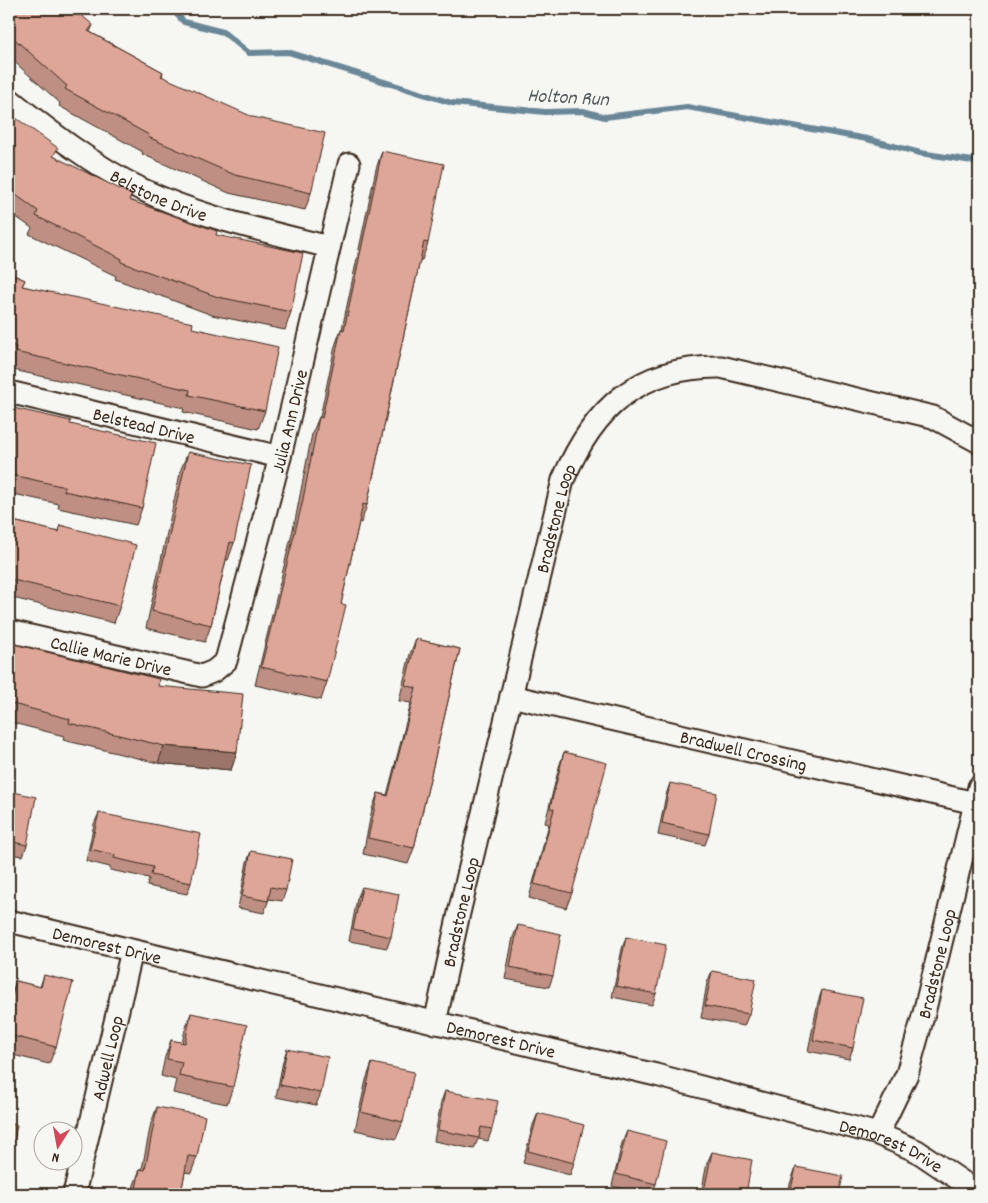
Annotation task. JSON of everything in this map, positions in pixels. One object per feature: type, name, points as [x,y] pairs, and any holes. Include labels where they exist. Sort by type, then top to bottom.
[{"type":"street","name":"Belstone Drive","points":[[9,99],[65,143],[141,189],[224,220],[329,247]]},
{"type":"street","name":"Julia Ann Drive","points":[[214,671],[226,661],[280,457],[349,164]]},
{"type":"street","name":"Bradstone Loop","points":[[435,1024],[458,913],[563,480],[576,450],[594,423],[615,401],[640,383],[697,367],[721,367],[933,417],[979,442]]},
{"type":"street","name":"Belstead Drive","points":[[9,392],[280,457]]},
{"type":"street","name":"Callie Marie Drive","points":[[9,631],[202,676],[214,671]]},
{"type":"street","name":"Bradwell Crossing","points":[[511,696],[977,795]]},
{"type":"street","name":"Bradstone Loop","points":[[878,1134],[907,1074],[977,795]]},
{"type":"street","name":"Demorest Drive","points":[[9,921],[435,1024],[656,1075],[878,1134],[918,1151],[979,1193]]},
{"type":"street","name":"Adwell Loop","points":[[74,1194],[132,951]]},
{"type":"building","points":[[9,9],[74,9],[93,25],[88,31],[163,72],[161,76],[253,117],[325,133],[311,193],[235,175],[148,137],[149,135],[65,89],[67,86],[9,34]]},
{"type":"building","points":[[9,113],[58,148],[53,156],[132,195],[129,200],[217,231],[216,235],[303,253],[291,312],[218,297],[121,262],[122,259],[36,216],[38,211],[9,190]]},
{"type":"building","points":[[382,151],[444,164],[428,243],[424,242],[367,505],[363,504],[341,604],[346,605],[327,682],[261,667],[302,504],[319,417],[322,418],[341,329],[344,330]]},
{"type":"building","points":[[9,273],[25,280],[22,286],[193,323],[192,328],[278,347],[265,411],[189,395],[190,390],[15,352],[16,347],[9,344]]},
{"type":"building","points":[[9,407],[71,421],[70,424],[156,443],[142,508],[64,491],[65,487],[9,474]]},
{"type":"building","points":[[188,452],[251,465],[234,543],[230,542],[211,625],[152,611]]},
{"type":"building","points":[[9,520],[59,532],[60,525],[136,545],[120,606],[9,579]]},
{"type":"building","points":[[416,639],[460,649],[414,848],[368,838],[378,793],[388,796],[416,688],[405,685]]},
{"type":"building","points":[[9,643],[159,679],[158,686],[243,694],[237,752],[164,746],[69,723],[70,719],[9,703]]},
{"type":"building","points":[[564,752],[607,763],[572,893],[534,884],[554,809],[550,808]]},
{"type":"building","points":[[670,783],[717,793],[709,834],[662,823]]},
{"type":"building","points":[[9,791],[36,797],[27,845],[9,841]]},
{"type":"building","points":[[99,813],[201,834],[191,883],[151,875],[153,867],[114,858],[115,855],[90,849]]},
{"type":"building","points":[[251,851],[292,859],[286,890],[271,887],[268,901],[242,896]]},
{"type":"building","points":[[362,887],[399,894],[391,937],[353,929]]},
{"type":"building","points":[[518,925],[561,934],[553,976],[510,967]]},
{"type":"building","points":[[626,937],[666,945],[656,994],[616,986]]},
{"type":"building","points":[[712,971],[756,979],[749,1014],[705,1006]]},
{"type":"building","points":[[44,975],[73,982],[56,1047],[9,1035],[9,1007],[16,981],[41,987]]},
{"type":"building","points":[[822,990],[863,998],[853,1048],[813,1040]]},
{"type":"building","points":[[191,1013],[247,1025],[233,1087],[179,1076],[182,1062],[167,1059],[171,1040],[185,1043]]},
{"type":"building","points":[[287,1049],[328,1057],[321,1093],[280,1085]]},
{"type":"building","points":[[372,1063],[414,1072],[403,1122],[361,1112]]},
{"type":"building","points":[[445,1091],[498,1101],[492,1129],[481,1127],[479,1138],[438,1130]]},
{"type":"building","points":[[157,1107],[205,1116],[197,1157],[188,1156],[181,1193],[186,1194],[135,1194],[140,1169],[145,1170]]},
{"type":"building","points":[[538,1113],[584,1125],[574,1163],[528,1151]]},
{"type":"building","points":[[9,1123],[17,1125],[9,1165]]},
{"type":"building","points":[[627,1131],[666,1141],[656,1184],[616,1174]]},
{"type":"building","points":[[712,1152],[752,1160],[746,1194],[723,1194],[704,1191]]},
{"type":"building","points":[[796,1167],[843,1176],[839,1194],[790,1194]]},
{"type":"waterway","name":"Holton Run","points":[[172,9],[184,22],[223,32],[249,53],[288,52],[452,103],[545,112],[583,111],[605,117],[687,107],[867,139],[920,153],[979,162]]}]
